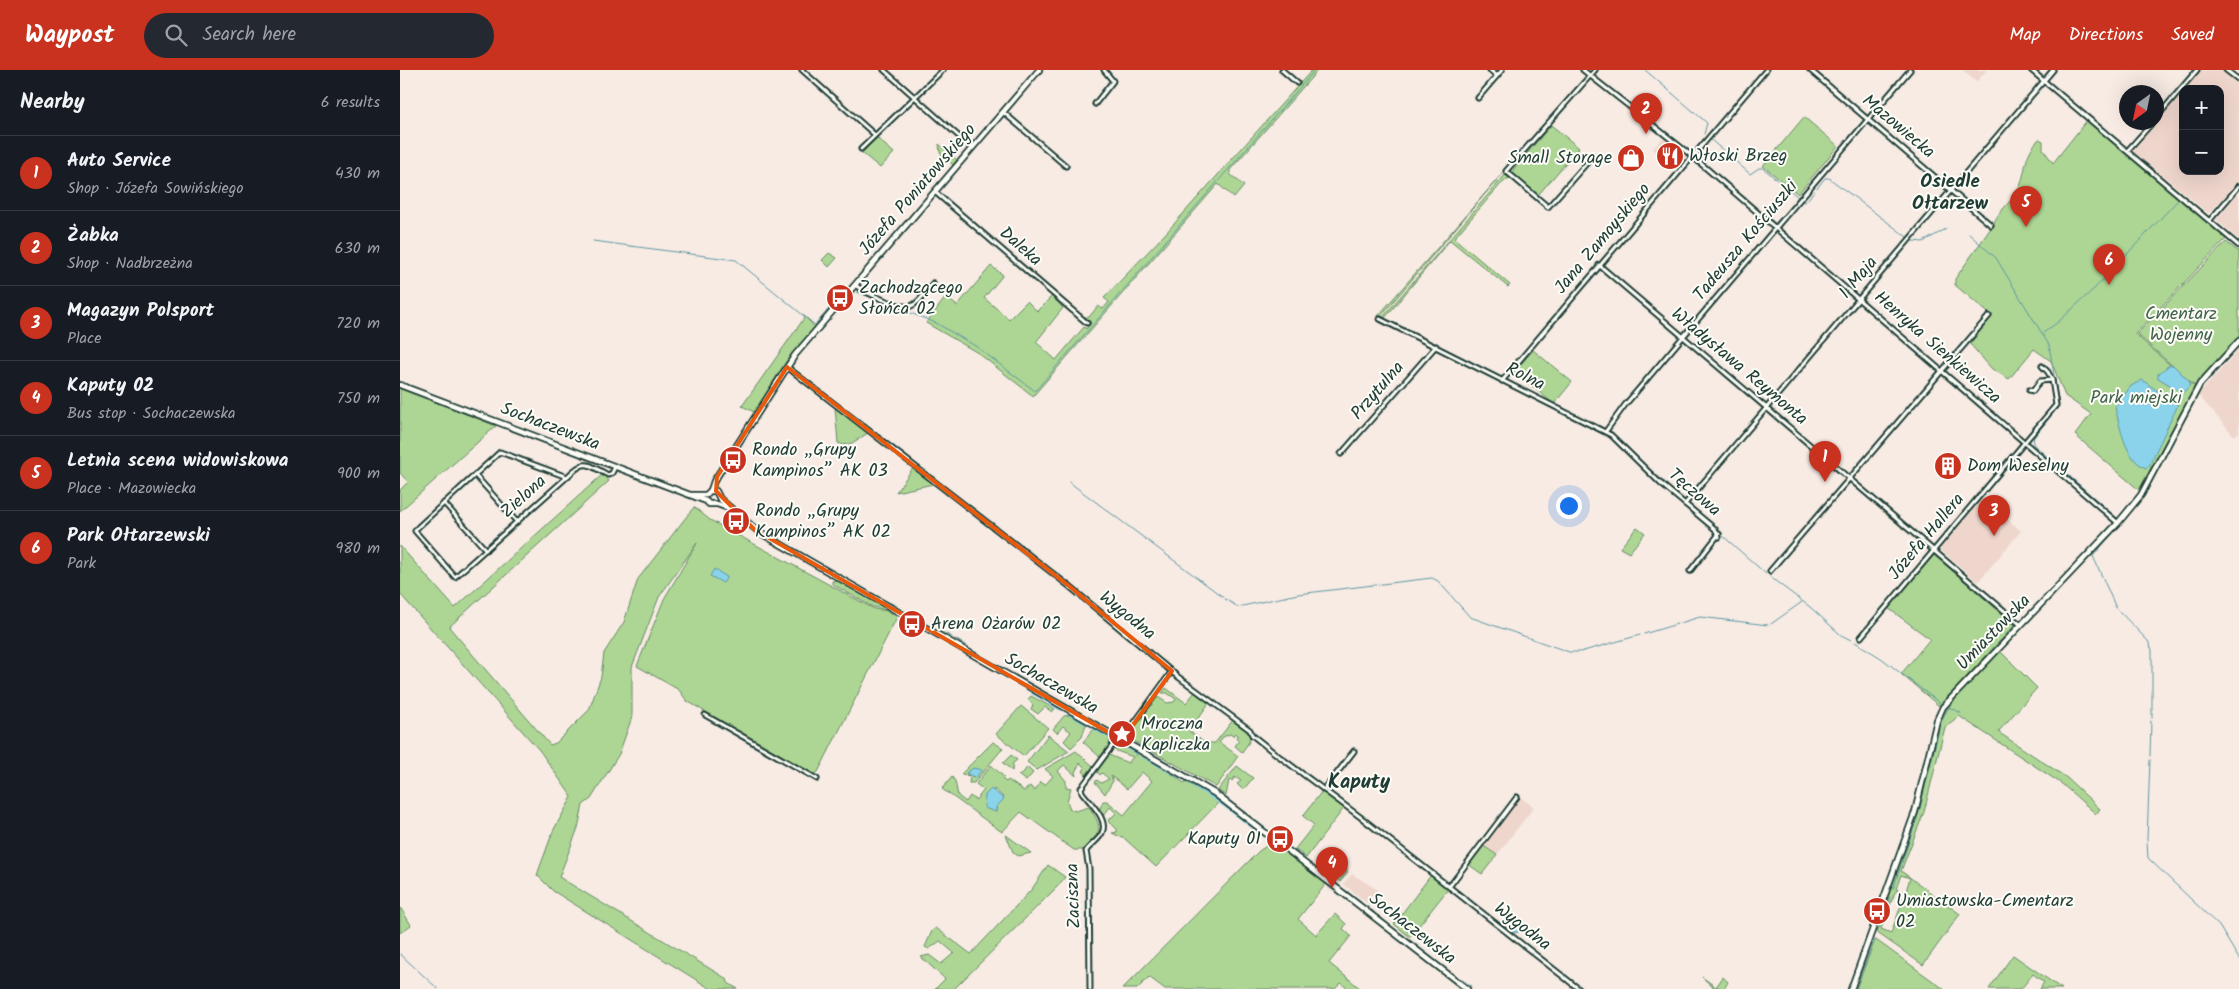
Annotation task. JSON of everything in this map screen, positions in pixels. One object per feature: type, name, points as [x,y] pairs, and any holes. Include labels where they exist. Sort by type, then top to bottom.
[{"type":"street","points":[[802,70],[876,135]]},
{"type":"street","points":[[884,70],[972,148]]},
{"type":"street","points":[[861,150],[943,70]]},
{"type":"street","name":"Józefa Poniatowskiego","points":[[714,491],[717,478],[787,367],[1039,70]]},
{"type":"street","points":[[1095,104],[1113,81],[1104,70]]},
{"type":"street","points":[[1282,70],[1297,82]]},
{"type":"street","points":[[1490,70],[1496,76]]},
{"type":"street","points":[[1478,98],[1502,70]]},
{"type":"street","name":"Henryka Sienkiewicza","points":[[1583,70],[1635,108],[1692,156],[2118,523]]},
{"type":"street","points":[[1593,156],[1548,207],[1506,171],[1595,70]]},
{"type":"street","name":"Jana Zamoyskiego","points":[[1502,381],[1766,70]]},
{"type":"street","name":"Mazowiecka","points":[[1810,70],[1991,225]]},
{"type":"street","name":"Tadeusza Kościuszki","points":[[1606,431],[1910,70]]},
{"type":"street","points":[[2031,70],[2128,150],[2239,246]]},
{"type":"street","name":"1 Maja","points":[[1685,504],[2053,70]]},
{"type":"street","points":[[2164,109],[2198,70]]},
{"type":"street","points":[[2226,70],[2239,80]]},
{"type":"street","points":[[1003,112],[1066,166]]},
{"type":"street","points":[[2128,150],[2145,130]]},
{"type":"street","points":[[2210,220],[2239,186]]},
{"type":"street","name":"Daleka","points":[[935,192],[1087,323]]},
{"type":"street","name":"Władysława Reymonta","points":[[1599,265],[2022,626]]},
{"type":"street","points":[[855,285],[866,292],[905,306],[912,305],[918,301],[933,283]]},
{"type":"street","points":[[1770,571],[1989,316]]},
{"type":"street","name":"Rolna","points":[[1380,319],[1599,430],[1606,431],[1649,470]]},
{"type":"street","name":"Umiastowska","points":[[1851,989],[1915,812],[1937,720],[1943,707],[2022,626],[2118,523],[2141,495],[2200,384],[2239,341]]},
{"type":"street","name":"Przytulna","points":[[1341,454],[1436,346]]},
{"type":"street","name":"Józefa Hallera","points":[[1861,637],[2056,405],[2052,380],[2042,366]]},
{"type":"street","name":"Wygodna","points":[[787,367],[1070,586],[1172,671],[1250,730],[1252,735],[1272,751],[1579,989]]},
{"type":"street","points":[[2029,390],[2033,391],[2040,381],[2052,380]]},
{"type":"street","name":"Sochaczewska","points":[[400,385],[706,501]]},
{"type":"street","points":[[486,550],[444,503],[474,475],[500,452],[567,477]]},
{"type":"street","name":"Zielona","points":[[444,503],[416,529],[416,533],[455,578],[584,463],[608,474],[612,473],[614,467]]},
{"type":"street","name":"Tęczowa","points":[[1649,470],[1719,535],[1690,571]]},
{"type":"street","points":[[474,475],[517,522]]},
{"type":"street","points":[[714,491],[720,499],[716,504],[711,505],[706,501],[706,494],[714,491]]},
{"type":"street","name":"Sochaczewska","points":[[690,495],[706,494]]},
{"type":"street","name":"Sochaczewska","points":[[720,499],[759,532],[1214,793],[1467,989]]},
{"type":"street","name":"Sochaczewska","points":[[716,504],[731,509]]},
{"type":"street","points":[[1120,739],[1172,671]]},
{"type":"street","points":[[705,715],[818,779]]},
{"type":"street","name":"Zaciszna","points":[[1090,989],[1089,869],[1086,851],[1102,833],[1103,824],[1101,816],[1082,792],[1081,788],[1120,739]]},
{"type":"street","points":[[1324,790],[1354,752]]},
{"type":"street","points":[[1449,887],[1517,797]]},
{"type":"highlighted area","points":[[787,367],[1069,586],[1172,671],[1122,740],[755,530],[716,491],[717,477]]},
{"type":"shaded area","points":[[1963,70],[1987,70],[1976,82]]},
{"type":"shaded area","points":[[2200,70],[2224,70],[2239,82],[2239,185],[2208,213],[2133,151],[2150,130],[2164,130],[2164,114],[2179,96],[2179,175],[2224,175],[2224,85],[2188,85]]},
{"type":"shaded area","points":[[1664,137],[1687,156],[1677,168],[1653,149]]},
{"type":"shaded area","points":[[2237,194],[2239,196],[2239,240],[2216,220]]},
{"type":"shaded area","points":[[2239,349],[2239,432],[2234,436],[2198,395]]},
{"type":"shaded area","points":[[1983,498],[2021,531],[1978,582],[1939,549]]},
{"type":"shaded area","points":[[1517,795],[1534,807],[1497,855],[1479,843]]},
{"type":"shaded area","points":[[1352,874],[1378,890],[1367,903],[1343,884]]},
{"type":"green space","points":[[1312,70],[1318,70],[1230,170],[1230,174],[1244,186],[1234,198],[1218,184],[1033,396],[978,353],[926,323],[946,297],[957,306],[991,266],[1003,275],[984,298],[1009,319],[1027,301],[1037,311],[1052,296],[1063,308],[1036,342],[1056,360],[1084,327],[1086,329],[1091,323],[1085,317],[1089,317],[1098,306],[1103,309],[1109,302],[1104,298],[1165,234]]},
{"type":"green space","points":[[1804,117],[1838,146],[1798,194],[1763,166]]},
{"type":"green space","name":"Park miejski","points":[[2088,119],[2226,239],[2135,334],[2195,387],[2139,490],[2075,435],[2091,414],[2065,396],[2051,361],[2034,349],[2009,379],[1992,369],[1970,344],[1992,316],[1955,285],[1955,279],[2020,186],[2030,151],[2034,145],[2039,139],[2043,141],[2043,149],[2053,163]]},
{"type":"green space","points":[[1551,125],[1579,148],[1538,195],[1512,174],[1513,170]]},
{"type":"green space","points":[[877,138],[894,153],[880,168],[862,153]]},
{"type":"green space","points":[[939,144],[957,160],[953,165],[940,153]]},
{"type":"green space","points":[[1508,167],[1380,317],[1378,316]]},
{"type":"green space","points":[[1505,175],[1509,178],[1501,184],[1454,238],[1510,285],[1508,287],[1450,240],[1384,319],[1382,318]]},
{"type":"green space","name":"Cmentarz Wojenny","points":[[2226,242],[2239,252],[2239,337],[2195,386],[2137,334]]},
{"type":"green space","points":[[829,253],[837,258],[829,267],[822,260]]},
{"type":"green space","points":[[805,317],[815,327],[785,363],[754,412],[742,406]]},
{"type":"green space","points":[[1533,350],[1572,382],[1554,404],[1514,372]]},
{"type":"green space","points":[[400,388],[496,426],[400,511],[400,490],[408,482],[400,473]]},
{"type":"green space","points":[[835,407],[868,433],[852,443],[844,445],[838,443]]},
{"type":"green space","points":[[913,468],[933,484],[896,492]]},
{"type":"green space","points":[[603,474],[609,481],[449,627],[550,745],[556,743],[589,710],[601,677],[604,653],[624,622],[638,579],[694,507],[710,520],[874,609],[888,611],[897,617],[818,772],[814,775],[687,701],[679,690],[637,666],[664,599],[697,543],[659,597],[632,667],[632,717],[619,754],[591,799],[583,805],[578,828],[559,877],[727,979],[728,983],[738,989],[711,989],[553,891],[537,875],[553,831],[572,797],[540,751],[400,594],[400,546],[455,608]]},
{"type":"green space","points":[[1637,527],[1645,533],[1629,553],[1620,548]]},
{"type":"green space","points":[[1934,555],[2015,625],[1939,706],[1901,674],[1930,639],[1888,608]]},
{"type":"green space","points":[[838,580],[891,611],[873,607],[832,584],[832,581]]},
{"type":"green space","points":[[1999,650],[2037,688],[1998,732],[2067,778],[2100,809],[2096,814],[2062,784],[1959,716],[1945,727],[1924,812],[1901,871],[1960,914],[1923,965],[1876,932],[1918,810],[1940,721],[1945,709]],"holes":[[[1901,875],[1910,878],[1906,891],[1903,891],[1906,894],[1900,898],[1903,900],[1891,933],[1881,929],[1895,892],[1899,890],[1896,889]]]},
{"type":"green space","points":[[1166,688],[1186,703],[1195,692],[1209,703],[1189,731],[1205,743],[1215,743],[1234,719],[1250,734],[1249,742],[1242,752],[1235,746],[1239,740],[1236,738],[1238,735],[1235,733],[1233,736],[1230,734],[1223,737],[1219,742],[1238,756],[1216,787],[1134,741],[1129,733],[1158,697],[1167,703],[1174,702],[1176,699],[1167,693],[1162,693]]},
{"type":"green space","points":[[1031,696],[1055,709],[1052,712],[1045,707],[1038,714],[1031,709],[1033,705],[1028,699]]},
{"type":"green space","points":[[1021,706],[1048,728],[1024,756],[996,734]]},
{"type":"green space","points":[[1069,715],[1086,724],[1082,737],[1071,748],[1064,741],[1071,732],[1063,726],[1057,733],[1053,729],[1064,716]]},
{"type":"green space","points":[[1094,729],[1110,738],[1109,745],[1100,757],[1083,742]]},
{"type":"green space","points":[[1048,735],[1069,751],[1037,770],[1027,762]]},
{"type":"green space","points":[[993,742],[1003,748],[974,783],[969,783],[970,777],[975,778],[966,773],[969,776],[961,774]]},
{"type":"green space","points":[[1120,743],[1134,752],[1136,756],[1139,752],[1167,768],[1166,770],[1184,783],[1186,782],[1219,802],[1156,867],[1125,839],[1112,833],[1117,832],[1117,829],[1108,821],[1116,813],[1110,807],[1104,815],[1099,811],[1103,801],[1107,801],[1124,815],[1152,781],[1142,772],[1127,789],[1111,776],[1113,781],[1105,794],[1095,782],[1097,780],[1101,783],[1109,779],[1096,771],[1111,752],[1109,755],[1128,763],[1133,757],[1114,750]]},
{"type":"green space","points":[[1076,751],[1093,766],[1086,775],[1083,771],[1085,768],[1080,763],[1075,772],[1076,776],[1064,765],[1058,771],[1066,781],[1066,787],[1071,788],[1067,801],[1070,809],[1076,811],[1089,807],[1099,825],[1097,834],[1085,850],[1074,850],[1021,812],[1002,832],[942,789],[952,777],[955,781],[958,796],[966,802],[970,796],[976,800],[984,790],[976,784],[991,765],[1004,777],[1002,779],[1006,782],[1008,780],[1024,791],[1030,786],[1035,791],[1040,782],[1045,785],[1053,776],[1045,769]],"holes":[[[994,789],[1003,797],[996,807],[996,812],[994,811]]]},
{"type":"green space","points":[[1011,755],[1017,760],[1013,763],[1012,771],[1003,763]]},
{"type":"green space","points":[[1237,766],[1253,778],[1243,790],[1237,784],[1241,781],[1235,777],[1232,781],[1229,780],[1226,796],[1218,790]]},
{"type":"green space","points":[[1027,767],[1033,773],[1026,781],[1018,775],[1024,772]]},
{"type":"green space","points":[[1322,791],[1344,808],[1306,858],[1295,849],[1314,825],[1303,816]]},
{"type":"green space","points":[[1006,835],[1031,853],[1018,856],[1013,852]]},
{"type":"green space","points":[[1272,842],[1326,884],[1298,919],[1316,935],[1335,914],[1346,924],[1343,929],[1351,936],[1329,963],[1361,989],[1348,989],[1341,983],[1335,989],[1165,989],[1149,977],[1137,989],[1122,989],[1259,851]]},
{"type":"green space","points":[[1482,845],[1497,855],[1482,874],[1468,864]]},
{"type":"green space","points":[[1048,865],[1065,877],[1057,887],[954,989],[935,989],[945,979],[921,957],[929,955],[941,964],[954,953],[940,941],[929,949],[925,947],[932,931],[936,928],[971,954],[1032,889]]},
{"type":"green space","points":[[1343,865],[1347,868],[1347,873],[1340,882],[1334,876]]},
{"type":"green space","points":[[1431,875],[1448,889],[1410,937],[1394,924]]},
{"type":"green space","points":[[400,907],[411,925],[400,933]]},
{"type":"green space","points":[[1387,931],[1389,931],[1463,989],[1461,989]]},
{"type":"green space","points":[[1876,940],[1944,989],[1856,989]]},
{"type":"green space","points":[[2013,955],[2062,989],[2040,989],[2044,982],[2033,974],[2021,989],[1989,989]]},
{"type":"green space","points":[[1702,977],[1716,987],[1723,977],[1728,982],[1724,989],[1717,987],[1715,989]]},
{"type":"water","points":[[2173,365],[2189,381],[2190,385],[2183,393],[2158,378],[2158,374],[2168,366]]},
{"type":"water","points":[[2142,380],[2178,405],[2149,466],[2146,468],[2133,458],[2128,450],[2121,433],[2115,407],[2131,386]]},
{"type":"water","points":[[714,569],[727,577],[723,583],[710,576]]},
{"type":"water","points":[[973,768],[982,770],[975,778],[966,773]]},
{"type":"water","points":[[991,789],[1004,799],[996,807],[996,812],[984,808],[985,795]]},
{"type":"water","points":[[1516,921],[1522,927],[1516,933],[1510,927]]},
{"type":"waterway","points":[[857,292],[936,323],[977,347],[1035,391],[1315,70]]},
{"type":"waterway","points":[[1645,70],[1707,123],[1704,134]]},
{"type":"waterway","points":[[1710,139],[1750,174],[1759,168],[1763,168],[1798,197]]},
{"type":"waterway","points":[[1817,188],[1825,178],[1829,178],[1907,237]]},
{"type":"waterway","points":[[1808,199],[1814,191]]},
{"type":"waterway","points":[[2043,333],[2095,288],[2179,199]]},
{"type":"waterway","points":[[1913,241],[1923,242],[1946,229]]},
{"type":"waterway","points":[[1969,234],[1996,258],[2049,345],[2059,406],[2034,437],[2033,444],[2117,518]]},
{"type":"waterway","points":[[593,241],[736,260],[815,325],[844,291]]},
{"type":"waterway","points":[[1069,482],[1223,597]]},
{"type":"waterway","points":[[730,503],[740,513]]},
{"type":"waterway","points":[[1693,513],[1702,521]]},
{"type":"waterway","points":[[751,522],[831,570]]},
{"type":"waterway","points":[[2116,608],[2093,556],[2121,524]]},
{"type":"waterway","points":[[1723,536],[1766,574]]},
{"type":"waterway","points":[[836,573],[877,596]]},
{"type":"waterway","points":[[1770,577],[1810,607],[1841,635],[1851,640]]},
{"type":"waterway","points":[[1225,599],[1238,607],[1298,594],[1432,578],[1438,581],[1470,617],[1569,652],[1580,652],[1640,635]]},
{"type":"waterway","points":[[882,599],[897,606]]},
{"type":"waterway","points":[[1771,624],[1802,602]]},
{"type":"waterway","points":[[2118,610],[2148,641],[2152,650],[2152,718]]},
{"type":"waterway","points":[[1644,634],[1700,617],[1768,625]]},
{"type":"waterway","points":[[940,630],[944,633]]},
{"type":"waterway","points":[[947,634],[952,637]]},
{"type":"waterway","points":[[955,639],[967,646]]},
{"type":"waterway","points":[[1855,642],[1881,658],[1941,704]]},
{"type":"waterway","points":[[980,655],[1011,673]]},
{"type":"waterway","points":[[1016,676],[1025,681]]},
{"type":"waterway","points":[[1029,683],[1060,701]]},
{"type":"waterway","points":[[1033,692],[1060,708]]},
{"type":"waterway","points":[[1065,704],[1122,737]]},
{"type":"waterway","points":[[1893,889],[1919,812],[1941,721],[1949,707],[1961,713]]},
{"type":"waterway","points":[[1071,714],[1087,723]]},
{"type":"waterway","points":[[2150,756],[2151,721]]},
{"type":"waterway","points":[[1095,728],[1111,737]]},
{"type":"waterway","points":[[1125,738],[1176,767]]},
{"type":"waterway","points":[[1121,743],[1139,753]]},
{"type":"waterway","points":[[1144,756],[1183,778]]},
{"type":"waterway","points":[[2147,840],[2150,760]]},
{"type":"waterway","points":[[1181,770],[1210,787]]},
{"type":"waterway","points":[[1187,780],[1221,802],[1267,837]]},
{"type":"waterway","points":[[1238,807],[1262,826]]},
{"type":"waterway","points":[[2147,842],[2148,858],[2219,926],[2239,959]]},
{"type":"waterway","points":[[1295,850],[1298,853]]},
{"type":"waterway","points":[[1345,890],[1361,902]]},
{"type":"waterway","points":[[1877,933],[1890,897]]},
{"type":"waterway","points":[[1372,910],[1376,914]]},
{"type":"waterway","points":[[1379,916],[1397,931]]},
{"type":"waterway","points":[[1402,934],[1408,939]]},
{"type":"waterway","points":[[1855,989],[1874,940]]},
{"type":"waterway","points":[[1411,941],[1420,948]]},
{"type":"waterway","points":[[1425,952],[1448,970]]},
{"type":"waterway","points":[[400,954],[438,989]]},
{"type":"waterway","points":[[1452,973],[1471,986]]},
{"type":"place","name":"Żabka","points":[[1646,134]]},
{"type":"place","name":"Włoski Brzeg","points":[[1670,156]]},
{"type":"place","name":"Small Storage","points":[[1631,158]]},
{"type":"place","name":"Letnia scena widowiskowa","points":[[2026,227]]},
{"type":"place","name":"Park Ołtarzewski","points":[[2109,285]]},
{"type":"place","name":"Zachodzącego Słońca 02","points":[[840,298]]},
{"type":"place","name":"Rondo „Grupy Kampinos” AK 03","points":[[733,460]]},
{"type":"place","name":"Dom Weselny","points":[[1948,466]]},
{"type":"place","name":"Auto Service","points":[[1825,482]]},
{"type":"place","name":"Rondo „Grupy Kampinos” AK 02","points":[[736,521]]},
{"type":"place","name":"Magazyn Polsport","points":[[1994,536]]},
{"type":"place","name":"Arena Ożarów 02","points":[[912,624]]},
{"type":"place","name":"Mroczna Kapliczka","points":[[1122,734]]},
{"type":"place","name":"Kaputy 01","points":[[1280,839]]},
{"type":"place","name":"Kaputy 02","points":[[1332,888]]},
{"type":"place","name":"Umiastowska-Cmentarz 02","points":[[1877,911]]},
{"type":"district","name":"Osiedle Ołtarzew","points":[[1950,193]]},
{"type":"district","name":"Kaputy","points":[[1359,783]]}]
